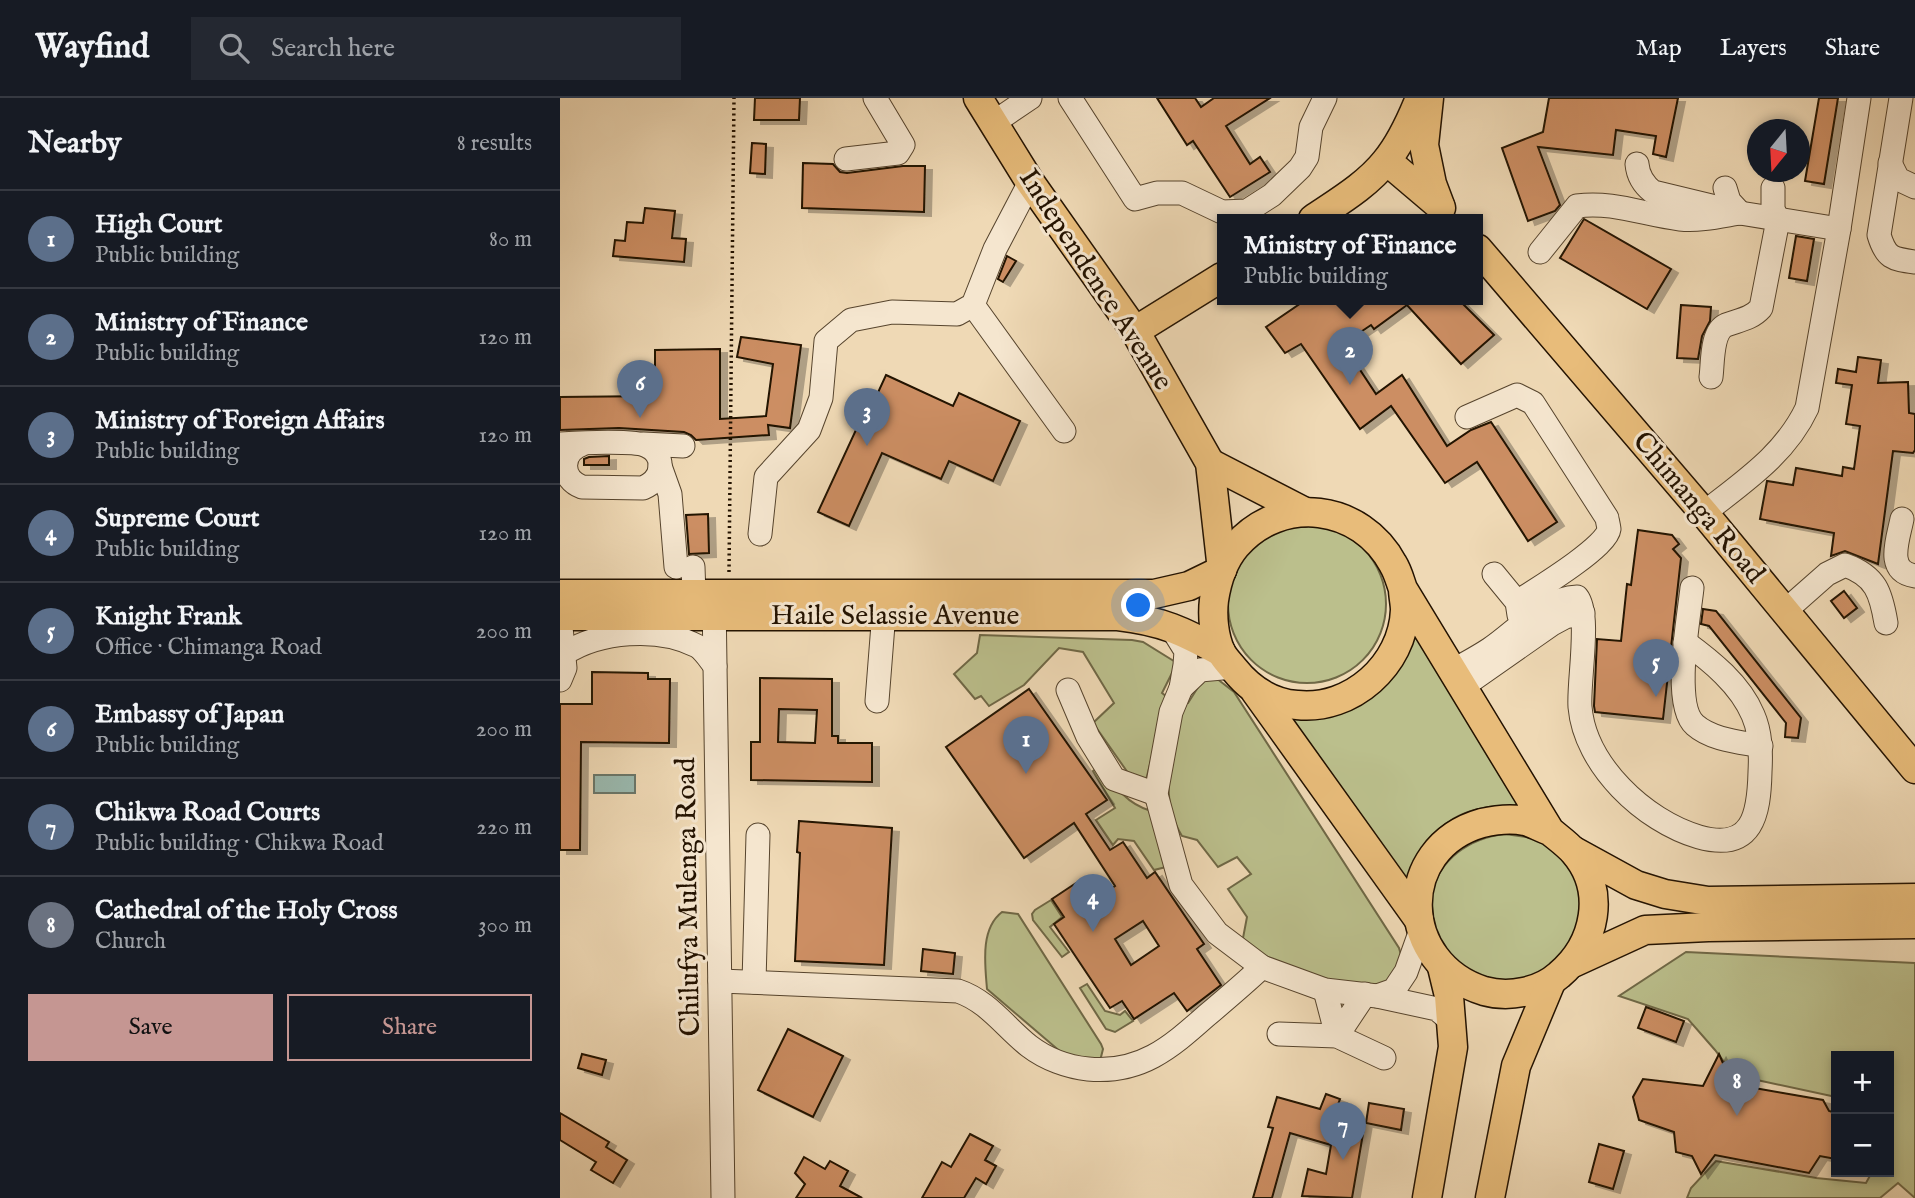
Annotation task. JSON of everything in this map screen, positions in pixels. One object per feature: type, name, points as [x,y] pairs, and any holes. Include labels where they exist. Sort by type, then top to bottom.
[{"type":"main road","name":"Independence Avenue","points":[[978,98],[1030,182],[1135,331],[1210,463],[1222,570]]},
{"type":"main road","points":[[1320,214],[1353,191],[1387,161],[1420,98]]},
{"type":"main road","points":[[1429,98],[1424,145],[1429,171],[1446,213]]},
{"type":"main road","points":[[1387,161],[1446,213]]},
{"type":"main road","name":"Chimanga Road","points":[[1483,255],[1704,513],[1915,769]]},
{"type":"main road","points":[[1135,331],[1217,280]]},
{"type":"main road","points":[[1210,463],[1306,512]]},
{"type":"main road","points":[[1574,852],[1587,872],[1593,896],[1593,919],[1586,943],[1573,963],[1551,982],[1523,993],[1494,994],[1465,985],[1442,967],[1429,950],[1420,925],[1254,690],[1227,660],[1215,631],[1213,610],[1222,570],[1236,547],[1255,529],[1279,518],[1306,512],[1332,514],[1357,524],[1378,542],[1394,564],[1403,589],[1550,831],[1574,852],[1636,885],[1665,894],[1708,901],[1915,898]]},
{"type":"main road","name":"Haile Selassie Avenue","points":[[884,605],[1154,594],[1189,586],[1222,570]]},
{"type":"main road","name":"Haile Selassie Avenue","points":[[560,594],[703,589],[884,605],[1118,616],[1150,620],[1187,633],[1227,660]]},
{"type":"main road","name":"Haile Selassie Avenue","points":[[560,617],[703,589]]},
{"type":"main road","points":[[1254,690],[1274,700],[1296,705],[1318,705],[1340,700],[1360,690],[1384,665],[1400,635],[1405,612],[1403,589]]},
{"type":"main road","points":[[1420,925],[1419,892],[1428,865],[1445,843],[1468,827],[1495,820],[1523,821],[1550,831]]},
{"type":"main road","points":[[1882,899],[1915,886]]},
{"type":"main road","points":[[1573,963],[1645,930],[1708,926],[1915,924]]},
{"type":"main road","points":[[1427,1198],[1453,1047],[1449,996],[1442,967]]},
{"type":"main road","points":[[1490,1198],[1516,1066],[1551,982]]},
{"type":"street","points":[[846,159],[898,153],[903,145],[876,98]]},
{"type":"street","points":[[993,123],[1030,98]]},
{"type":"street","points":[[1070,98],[1135,200],[1157,193],[1182,192],[1222,212],[1247,211],[1272,195],[1300,168],[1307,157],[1311,127],[1325,98]]},
{"type":"street","points":[[1704,513],[1772,459],[1800,422],[1811,391],[1859,98]]},
{"type":"street","points":[[1901,98],[1879,235],[1884,251],[1896,260],[1915,262]]},
{"type":"street","points":[[1890,163],[1898,179],[1915,187]]},
{"type":"street","points":[[1637,164],[1637,172],[1653,192],[1740,213],[1839,229]]},
{"type":"street","points":[[1673,177],[1675,189],[1686,200]]},
{"type":"street","points":[[760,534],[766,477],[809,430],[821,398],[826,341],[851,320],[892,312],[957,314],[973,306],[995,249],[1030,182]]},
{"type":"street","points":[[1725,188],[1729,201],[1740,213]]},
{"type":"street","points":[[1711,377],[1716,335],[1724,326],[1755,314],[1761,308],[1778,220],[1773,209],[1773,188]]},
{"type":"street","points":[[1540,252],[1577,206],[1598,203],[1682,219],[1740,213]]},
{"type":"street","points":[[973,306],[1064,431]]},
{"type":"street","points":[[1467,417],[1517,395],[1533,403],[1607,518],[1609,529],[1605,538],[1574,564],[1517,602]]},
{"type":"street","points":[[643,444],[656,452],[660,482],[636,488],[575,484],[566,474],[564,461],[572,449],[571,444],[643,444],[683,446]]},
{"type":"street","name":"Chilufya Mulenga Road","points":[[660,482],[703,589],[715,666],[723,1198]]},
{"type":"street","points":[[1902,519],[1894,560],[1898,568],[1915,576]]},
{"type":"street","points":[[1784,612],[1827,574],[1845,565],[1862,571],[1882,596],[1886,623]]},
{"type":"street","points":[[1494,574],[1517,602],[1520,637]]},
{"type":"street","points":[[1692,588],[1683,675],[1689,719],[1708,734],[1761,746]]},
{"type":"street","points":[[877,701],[884,605]]},
{"type":"street","points":[[1457,679],[1488,650],[1552,624],[1581,606],[1580,707],[1584,729],[1593,752],[1607,774],[1654,815],[1699,837],[1717,840],[1733,838],[1753,822],[1758,811],[1761,746],[1753,715],[1740,693],[1724,674],[1685,642]]},
{"type":"street","points":[[560,617],[565,668],[560,680]]},
{"type":"street","points":[[1171,627],[1186,652],[1181,688],[1171,712],[1156,794],[1181,885],[1217,933],[1262,967],[1325,990],[1371,995],[1437,1009],[1451,1021]]},
{"type":"street","points":[[564,654],[580,643],[611,635],[667,636],[699,647],[715,666]]},
{"type":"street","points":[[1181,688],[1200,670],[1227,660]]},
{"type":"street","points":[[1068,690],[1088,737],[1114,779],[1156,794]]},
{"type":"street","points":[[754,982],[758,835]]},
{"type":"street","points":[[1337,1036],[1371,995],[1394,990],[1406,972],[1420,925]]},
{"type":"street","points":[[720,981],[958,991],[980,1001],[1030,1046],[1056,1061],[1077,1068],[1101,1070],[1139,1063],[1171,1047],[1262,967]]},
{"type":"street","points":[[1325,990],[1337,1036]]},
{"type":"street","points":[[1279,1034],[1337,1036],[1384,1058]]},
{"type":"path","points":[[703,589],[734,98]]},
{"type":"green space","points":[[1307,525],[1337,531],[1363,548],[1380,574],[1386,604],[1380,634],[1363,660],[1337,677],[1307,683],[1277,677],[1251,660],[1234,634],[1228,604],[1234,574],[1251,548],[1277,531]]},
{"type":"green space","points":[[1415,634],[1527,808],[1483,808],[1447,823],[1420,851],[1405,892],[1284,713],[1371,697],[1394,676],[1410,649]]},
{"type":"green space","points":[[980,635],[1132,640],[1143,642],[1177,663],[1162,693],[1167,697],[1146,780],[1133,780],[1093,723],[1114,703],[1083,652],[1059,648],[1024,685],[989,706],[981,696],[975,699],[954,674],[977,653]]},
{"type":"green space","points":[[1216,678],[1234,692],[1399,948],[1401,955],[1396,983],[1351,986],[1283,969],[1247,944],[1243,938],[1247,917],[1228,889],[1251,874],[1237,857],[1218,867],[1197,840],[1182,836],[1170,804],[1169,771],[1172,754],[1184,703],[1188,703],[1202,681]]},
{"type":"green space","points":[[1101,765],[1127,798],[1151,811],[1166,867],[1154,870],[1134,841],[1118,839],[1113,845],[1096,820],[1115,808],[1093,771]]},
{"type":"green space","points":[[1505,834],[1533,838],[1560,852],[1584,890],[1579,949],[1518,991],[1451,967],[1430,917],[1435,882],[1449,861],[1458,852],[1480,840]]},
{"type":"green space","points":[[1051,900],[1062,917],[1050,927],[1069,952],[1062,957],[1033,920],[1032,914],[1035,910]]},
{"type":"green space","points":[[1002,912],[1018,914],[1101,1044],[1103,1049],[1100,1061],[1076,1065],[987,989],[987,937],[995,919]]},
{"type":"green space","points":[[1686,952],[1915,963],[1915,1198],[1898,1183],[1880,1198],[1687,1198],[1691,1188],[1716,1161],[1816,1178],[1866,1183],[1869,1177],[1894,1177],[1894,1051],[1831,1051],[1831,1096],[1734,1075],[1688,1019],[1619,996]]},
{"type":"green space","points":[[1087,984],[1105,1011],[1120,1015],[1125,1011],[1133,1021],[1115,1032],[1106,1029],[1080,988]]},
{"type":"water","points":[[594,775],[635,775],[635,793],[594,793]]},
{"type":"building","points":[[755,98],[800,98],[799,120],[754,120]]},
{"type":"building","points":[[1157,98],[1195,98],[1201,107],[1214,98],[1270,98],[1226,126],[1250,164],[1260,157],[1270,172],[1230,197],[1193,141],[1187,145]]},
{"type":"building","points":[[1549,98],[1678,98],[1666,157],[1653,154],[1656,136],[1616,130],[1613,155],[1538,147],[1560,205],[1555,211],[1528,221],[1502,148],[1543,132]]},
{"type":"building","points":[[1819,98],[1838,98],[1824,184],[1810,182],[1810,151]]},
{"type":"building","points":[[752,143],[766,144],[765,174],[750,173]]},
{"type":"building","points":[[803,163],[833,164],[840,172],[847,173],[925,166],[924,212],[802,208]]},
{"type":"building","points":[[645,208],[675,211],[672,238],[686,239],[684,262],[613,256],[615,240],[625,241],[627,222],[643,223]]},
{"type":"building","points":[[1584,219],[1671,269],[1647,309],[1560,258]]},
{"type":"building","points":[[1796,236],[1814,239],[1807,281],[1789,278]]},
{"type":"building","points":[[1007,256],[1016,261],[1003,282],[998,279]]},
{"type":"building","points":[[1298,305],[1407,305],[1374,329],[1371,325],[1343,344],[1376,394],[1402,375],[1447,446],[1471,430],[1491,422],[1557,522],[1528,541],[1477,462],[1445,483],[1391,406],[1360,429],[1301,344],[1285,353],[1266,327]]},
{"type":"building","points":[[1407,305],[1464,305],[1494,335],[1461,364]]},
{"type":"building","points":[[1681,305],[1711,307],[1710,321],[1702,336],[1698,359],[1677,358]]},
{"type":"building","points":[[741,337],[801,345],[790,428],[768,425],[769,435],[696,440],[684,432],[619,428],[560,430],[560,397],[655,396],[655,350],[720,349],[720,419],[766,416],[773,364],[737,357]]},
{"type":"building","points":[[1858,357],[1881,360],[1878,383],[1908,382],[1909,413],[1915,414],[1915,450],[1913,453],[1893,451],[1878,564],[1845,551],[1831,556],[1834,533],[1760,519],[1767,481],[1793,485],[1796,468],[1842,476],[1843,467],[1854,469],[1860,426],[1846,424],[1852,385],[1836,383],[1838,369],[1856,372]]},
{"type":"building","points":[[886,375],[953,406],[959,393],[1020,421],[993,481],[949,461],[941,479],[882,453],[849,526],[818,512],[861,419],[865,421]]},
{"type":"building","points":[[609,456],[609,465],[584,465],[584,459],[589,457]]},
{"type":"building","points":[[708,514],[709,553],[689,554],[686,515]]},
{"type":"building","points":[[1638,530],[1672,535],[1679,544],[1673,549],[1681,558],[1663,719],[1595,712],[1594,706],[1597,639],[1621,641],[1627,584],[1631,585]]},
{"type":"building","points":[[1844,591],[1857,608],[1844,618],[1831,601]]},
{"type":"building","points":[[1703,609],[1716,611],[1801,718],[1798,738],[1785,737],[1786,723],[1709,626],[1701,624]]},
{"type":"building","points":[[592,672],[648,673],[648,679],[670,679],[669,743],[581,742],[580,850],[560,850],[560,704],[592,704]]},
{"type":"building","points":[[760,678],[832,679],[832,736],[838,736],[838,743],[872,743],[872,782],[751,780],[751,742],[760,742]],"holes":[[[779,709],[817,710],[815,743],[778,742]]]},
{"type":"building","points":[[1029,689],[1107,800],[1086,814],[1110,850],[1123,842],[1147,878],[1155,872],[1204,944],[1197,949],[1221,985],[1187,1011],[1174,993],[1134,1019],[1122,1001],[1110,1008],[1054,924],[1064,917],[1052,899],[1076,883],[1090,903],[1115,886],[1074,823],[1024,858],[946,747]],"holes":[[[1143,921],[1159,946],[1131,965],[1115,939]]]},
{"type":"building","points":[[799,821],[892,828],[884,965],[795,961]]},
{"type":"building","points":[[923,949],[955,953],[953,974],[921,971]]},
{"type":"building","points":[[1646,1007],[1684,1021],[1676,1042],[1638,1028]]},
{"type":"building","points":[[788,1029],[843,1056],[813,1117],[758,1090]]},
{"type":"building","points":[[582,1054],[606,1060],[602,1075],[578,1068]]},
{"type":"building","points":[[1719,1054],[1732,1084],[1823,1100],[1831,1112],[1831,1158],[1820,1156],[1809,1173],[1715,1155],[1701,1174],[1692,1156],[1676,1152],[1674,1132],[1639,1120],[1633,1097],[1643,1079],[1703,1086]]},
{"type":"building","points":[[1326,1094],[1340,1099],[1334,1116],[1365,1122],[1352,1198],[1302,1196],[1308,1169],[1326,1174],[1331,1145],[1290,1133],[1272,1198],[1253,1198],[1273,1128],[1268,1127],[1277,1097],[1320,1109]]},
{"type":"building","points":[[1369,1103],[1404,1109],[1401,1130],[1366,1123]]},
{"type":"building","points":[[560,1113],[609,1142],[606,1147],[627,1160],[613,1183],[591,1170],[596,1162],[560,1140]]},
{"type":"building","points":[[970,1134],[993,1146],[985,1160],[996,1166],[986,1184],[976,1178],[964,1198],[922,1198],[942,1162],[951,1167]]},
{"type":"building","points":[[1599,1144],[1624,1151],[1613,1189],[1589,1182]]},
{"type":"building","points":[[804,1157],[825,1169],[830,1161],[848,1171],[840,1186],[862,1198],[796,1198],[805,1184],[795,1173]]},
{"type":"place","name":"Ministry of Finance","points":[[1350,385]]},
{"type":"place","name":"Embassy of Japan","points":[[640,418]]},
{"type":"place","name":"Ministry of Foreign Affairs","points":[[867,446]]},
{"type":"place","name":"Knight Frank","points":[[1656,697]]},
{"type":"place","name":"High Court","points":[[1026,774]]},
{"type":"place","name":"Supreme Court","points":[[1093,932]]},
{"type":"place","name":"Cathedral of the Holy Cross","points":[[1737,1116]]},
{"type":"place","name":"Chikwa Road Courts","points":[[1343,1160]]}]
